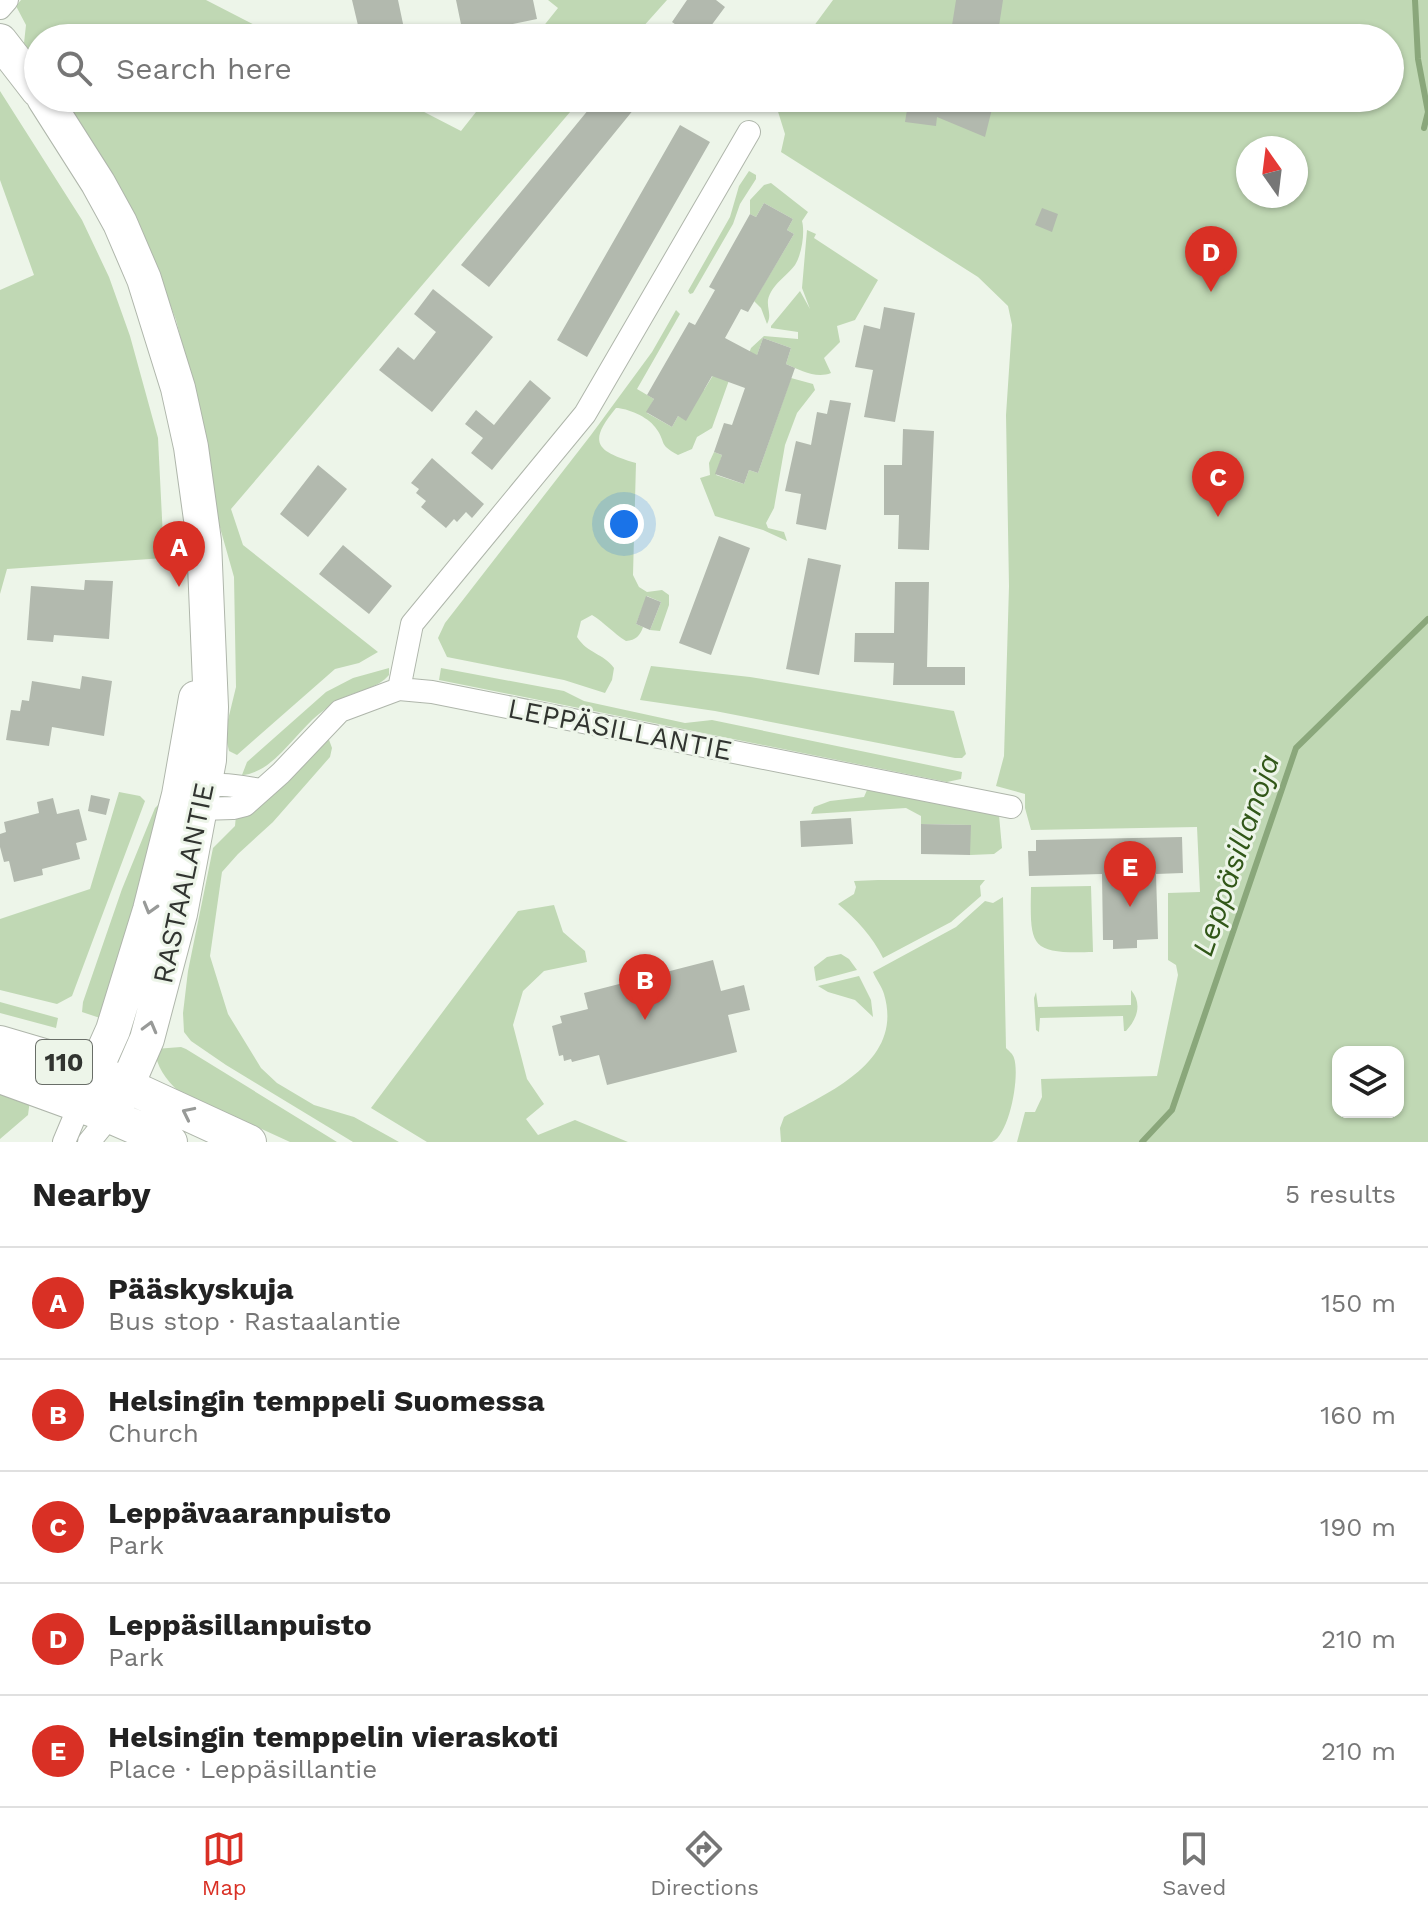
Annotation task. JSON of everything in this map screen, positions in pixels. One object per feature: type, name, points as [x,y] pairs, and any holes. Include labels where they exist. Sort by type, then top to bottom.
[{"type":"main road","points":[[0,41],[24,72]]},
{"type":"main road","name":"RASTAALANTIE","points":[[53,112],[120,223],[161,327],[185,417],[201,508],[208,641],[195,797],[180,914],[147,1039],[127,1085],[93,1121]]},
{"type":"main road","name":"RASTAALANTIE","points":[[93,1121],[95,1071],[113,1030],[146,924],[195,797]]},
{"type":"main road","name":"110","points":[[0,1043],[95,1071],[249,1142]]},
{"type":"main road","name":"110","points":[[0,1076],[93,1121],[170,1142]]},
{"type":"street","points":[[0,8],[7,0]]},
{"type":"street","points":[[399,689],[412,624],[585,414],[749,132]]},
{"type":"street","name":"LEPPÄSILLANTIE","points":[[195,797],[233,808],[245,805],[281,773],[340,711],[399,689],[463,698],[1011,807]]},
{"type":"street","points":[[64,1142],[93,1121]]},
{"type":"green space","points":[[21,0],[206,0],[253,24],[25,24],[16,6]]},
{"type":"green space","points":[[548,0],[667,0],[646,24],[545,24],[558,8]]},
{"type":"green space","points":[[833,0],[1428,0],[1428,1142],[1017,1142],[1025,1112],[1035,1112],[1042,1097],[1041,1079],[1157,1076],[1178,975],[1176,965],[1168,960],[1168,893],[1200,892],[1197,827],[1031,830],[1025,794],[996,786],[1004,756],[1009,586],[1006,415],[1012,325],[1008,306],[978,277],[781,152],[785,134],[778,112],[1404,112],[1404,24],[815,24]]},
{"type":"green space","points":[[0,91],[82,220],[109,277],[130,336],[158,438],[164,558],[7,569],[0,594],[0,290],[34,275],[0,180]]},
{"type":"green space","points":[[73,112],[424,112],[461,131],[476,112],[570,112],[231,509],[243,545],[378,652],[359,663],[335,669],[237,755],[229,751],[226,738],[236,687],[234,577],[217,517],[199,409],[176,320],[146,242],[112,175]]},
{"type":"green space","points":[[749,171],[756,175],[756,179],[740,204],[733,224],[690,294],[688,291],[730,217],[739,186]]},
{"type":"green space","points":[[771,183],[808,212],[802,221],[802,243],[797,260],[770,295],[767,324],[761,308],[754,301],[794,234],[787,230],[793,219],[764,203],[756,217],[750,214],[750,200],[764,185]]},
{"type":"green space","points":[[807,230],[816,234],[814,238],[878,280],[855,320],[837,326],[840,342],[824,358],[831,373],[825,375],[808,373],[786,364],[791,348],[763,338],[756,358],[748,356],[751,348],[764,336],[798,339],[798,332],[771,326],[800,291],[810,309],[802,288]]},
{"type":"green space","points":[[676,310],[680,314],[637,389],[654,399],[647,413],[672,427],[678,416],[686,420],[696,386],[704,390],[715,372],[738,355],[712,428],[697,437],[692,449],[678,455],[665,445],[652,423],[631,411],[616,408],[599,437],[604,449],[636,463],[633,575],[639,587],[647,592],[662,590],[669,595],[669,605],[660,631],[650,630],[661,602],[647,596],[636,624],[643,627],[632,640],[626,641],[592,615],[581,621],[577,637],[614,668],[605,693],[564,680],[447,657],[438,638],[445,623],[591,435],[652,352]]},
{"type":"green space","points":[[791,378],[813,384],[815,390],[797,413],[785,445],[774,508],[766,523],[768,528],[784,532],[787,541],[763,530],[715,516],[700,478],[710,475],[709,463],[714,452],[722,455],[716,475],[744,484],[749,470],[758,473]]},
{"type":"green space","points":[[651,666],[750,677],[954,711],[966,754],[955,758],[715,711],[640,700]]},
{"type":"green space","points":[[389,668],[385,679],[342,698],[319,714],[274,760],[253,773],[242,775],[247,762],[326,692],[353,678]]},
{"type":"green space","points":[[441,668],[564,691],[584,701],[685,723],[712,720],[962,772],[961,779],[947,782],[439,680]]},
{"type":"green space","points":[[328,737],[332,748],[330,757],[273,822],[222,872],[210,956],[228,1014],[261,1068],[277,1083],[314,1105],[354,1117],[399,1142],[353,1142],[226,1065],[191,1041],[184,1032],[188,971],[213,848],[235,826],[236,815]]},
{"type":"green space","points":[[867,790],[999,815],[1002,848],[994,854],[970,855],[970,825],[921,824],[921,816],[906,808],[811,814],[814,807],[830,801],[864,797]]},
{"type":"green space","points":[[119,792],[140,796],[145,801],[72,996],[57,1004],[0,990],[0,919],[90,889]]},
{"type":"green space","points":[[160,803],[162,814],[100,1018],[82,1012],[83,1002],[122,889],[155,808]]},
{"type":"green space","points":[[985,880],[980,886],[981,896],[951,922],[883,958],[864,929],[838,904],[854,894],[854,881]]},
{"type":"green space","points":[[1091,886],[1093,952],[1056,951],[1038,943],[1031,923],[1031,887]]},
{"type":"green space","points":[[1003,897],[1006,1048],[1014,1058],[1016,1077],[1012,1103],[998,1137],[992,1142],[781,1142],[780,1128],[784,1117],[842,1084],[874,1056],[883,1038],[887,1017],[884,994],[873,972],[956,927],[985,901],[993,903]]},
{"type":"green space","points":[[554,905],[563,932],[585,951],[587,962],[544,971],[523,991],[513,1025],[527,1079],[544,1104],[526,1119],[538,1135],[575,1120],[628,1142],[427,1142],[371,1108],[518,911]]},
{"type":"green space","points":[[841,954],[857,970],[816,981],[814,967],[827,957]]},
{"type":"green space","points":[[859,976],[871,1000],[873,1017],[855,1000],[818,986]]},
{"type":"green space","points":[[1131,990],[1137,1000],[1137,1010],[1126,1031],[1123,1016],[1040,1018],[1039,1032],[1036,1030],[1036,992],[1038,1007],[1131,1005]]},
{"type":"green space","points":[[0,1002],[58,1018],[56,1028],[0,1013]]},
{"type":"green space","points":[[181,1047],[337,1142],[290,1142],[178,1091],[162,1072],[155,1049]]},
{"type":"green space","points":[[0,1090],[30,1100],[28,1115],[0,1139]]},
{"type":"building","points":[[352,0],[398,0],[403,24],[358,24]]},
{"type":"building","points":[[456,0],[533,0],[537,19],[512,24],[461,24]]},
{"type":"building","points":[[687,0],[716,0],[725,7],[712,24],[672,22]]},
{"type":"building","points":[[956,0],[1003,0],[999,24],[952,24]]},
{"type":"building","points":[[587,112],[632,112],[489,287],[461,265]]},
{"type":"building","points":[[907,112],[991,112],[985,137],[937,117],[936,126],[905,122]]},
{"type":"building","points":[[680,125],[710,142],[587,357],[557,340]]},
{"type":"building","points":[[764,203],[793,219],[787,230],[794,234],[748,312],[741,309],[725,338],[757,355],[763,338],[791,348],[786,364],[795,368],[758,473],[749,470],[744,484],[715,474],[722,455],[714,452],[724,423],[732,425],[745,388],[712,376],[686,421],[678,416],[672,427],[646,412],[654,399],[647,395],[689,322],[695,325],[715,290],[709,287],[750,214],[756,217]]},
{"type":"building","points":[[1042,208],[1058,214],[1052,232],[1035,225]]},
{"type":"building","points":[[433,289],[493,337],[432,412],[379,370],[398,347],[414,360],[436,332],[414,314]]},
{"type":"building","points":[[884,307],[915,313],[895,422],[864,417],[873,370],[855,367],[864,325],[880,329]]},
{"type":"building","points":[[530,380],[551,398],[492,470],[471,453],[483,438],[465,424],[476,410],[494,425]]},
{"type":"building","points":[[830,400],[851,403],[826,530],[796,524],[801,494],[785,491],[796,441],[811,445],[817,412],[827,414]]},
{"type":"building","points":[[903,429],[934,431],[929,550],[898,549],[899,515],[884,515],[884,465],[902,465]]},
{"type":"building","points":[[432,458],[484,504],[472,518],[466,512],[446,528],[421,507],[426,501],[416,493],[419,489],[411,483]]},
{"type":"building","points":[[318,465],[347,489],[308,537],[280,514]]},
{"type":"building","points":[[719,536],[750,548],[711,655],[679,643]]},
{"type":"building","points":[[343,545],[392,586],[369,614],[319,574]]},
{"type":"building","points":[[808,558],[841,565],[819,675],[786,669]]},
{"type":"building","points":[[85,580],[113,581],[109,639],[54,635],[53,642],[27,640],[31,586],[84,590]]},
{"type":"building","points":[[895,582],[929,582],[927,667],[965,667],[965,685],[893,685],[894,663],[854,662],[855,633],[894,633]]},
{"type":"building","points":[[646,596],[661,602],[650,630],[636,624]]},
{"type":"building","points":[[82,676],[112,681],[104,736],[52,727],[49,746],[6,740],[11,710],[20,711],[22,700],[29,701],[32,681],[80,689]]},
{"type":"building","points":[[91,795],[110,799],[106,815],[88,811]]},
{"type":"building","points":[[53,798],[57,814],[79,809],[87,840],[76,843],[80,859],[42,869],[43,875],[14,882],[9,861],[4,862],[0,847],[0,834],[6,832],[4,822],[39,813],[37,802]]},
{"type":"building","points":[[851,818],[853,844],[801,847],[800,821]]},
{"type":"building","points":[[921,824],[971,825],[970,855],[921,854]]},
{"type":"building","points":[[1182,837],[1183,873],[1156,874],[1158,939],[1137,940],[1137,948],[1113,949],[1113,940],[1103,940],[1102,874],[1029,876],[1028,851],[1036,851],[1036,840]]},
{"type":"building","points":[[713,960],[721,991],[744,985],[750,1010],[728,1015],[737,1052],[607,1085],[599,1055],[572,1062],[571,1059],[564,1061],[563,1055],[559,1056],[552,1026],[562,1023],[560,1016],[588,1009],[584,993]]},
{"type":"waterway","points":[[1415,0],[1418,59],[1428,112],[1424,128]]},
{"type":"waterway","name":"Leppäsillanoja","points":[[1142,1142],[1172,1110],[1296,748],[1428,619]]},
{"type":"place","name":"Leppäsillanpuisto","points":[[1211,292]]},
{"type":"place","name":"Leppävaaranpuisto","points":[[1218,517]]},
{"type":"place","name":"Pääskyskuja","points":[[179,587]]},
{"type":"place","name":"Helsingin temppelin vieraskoti","points":[[1130,907]]},
{"type":"place","name":"Helsingin temppeli Suomessa","points":[[645,1020]]}]
